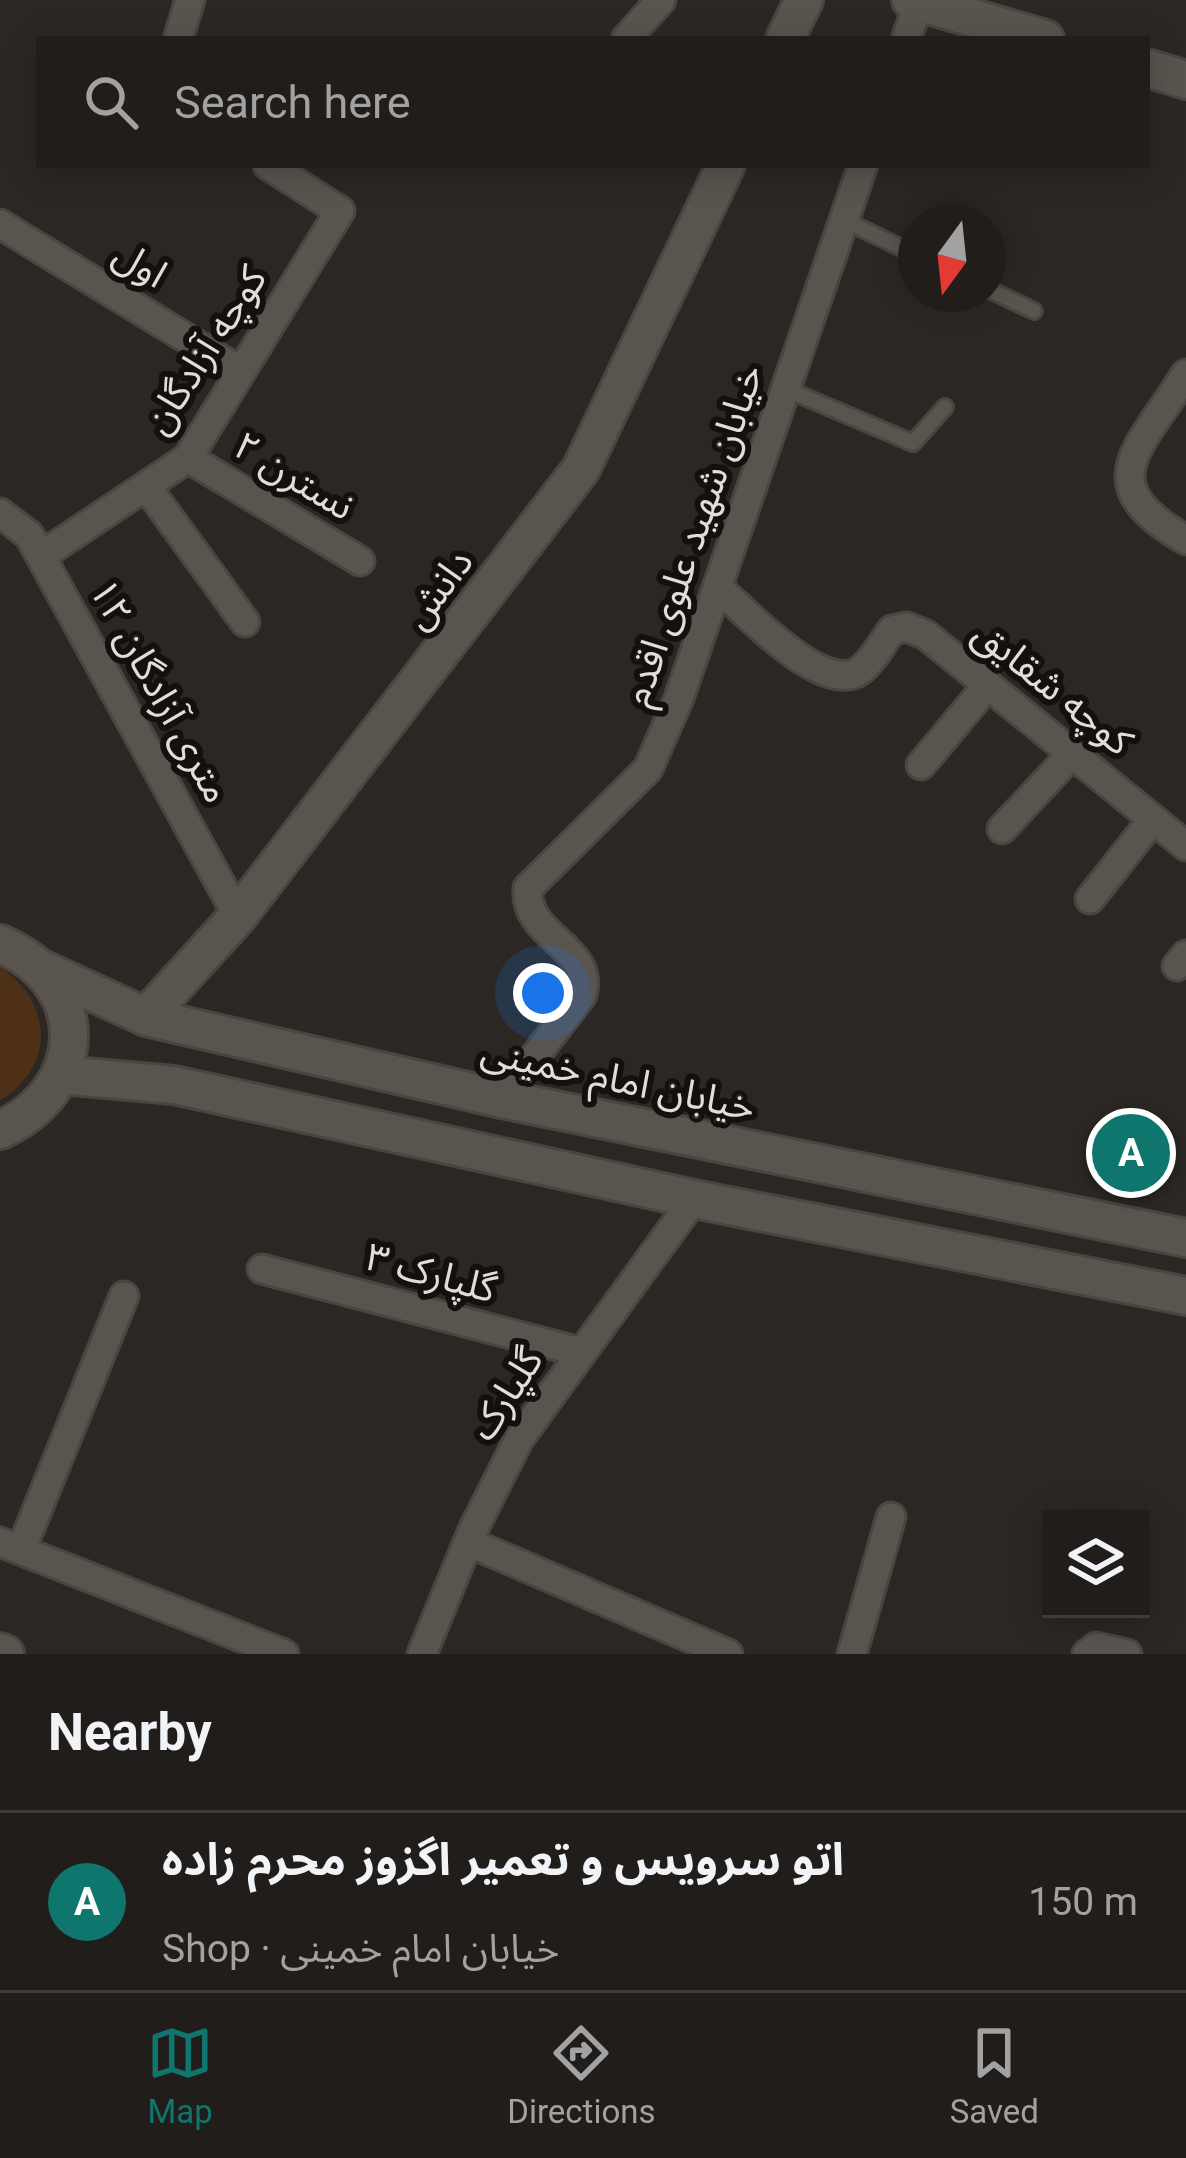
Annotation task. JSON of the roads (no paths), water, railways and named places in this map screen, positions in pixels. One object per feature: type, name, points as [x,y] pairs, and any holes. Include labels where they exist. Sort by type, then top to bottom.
[{"type":"main road","points":[[786,36],[804,0]]},
{"type":"main road","points":[[916,1],[1035,36]]},
{"type":"main road","points":[[1150,69],[1186,80]]},
{"type":"main road","name":"دانش","points":[[146,1017],[238,916],[581,469],[724,168]]},
{"type":"main road","points":[[0,1130],[47,1100],[62,1075],[68,1020],[16,950]]},
{"type":"main road","name":"خیابان امام خمینی","points":[[16,950],[146,1017],[502,1099],[1186,1238]]},
{"type":"main road","points":[[62,1075],[173,1085],[694,1199],[1186,1296]]},
{"type":"street","points":[[179,36],[190,0]]},
{"type":"street","points":[[629,36],[661,0]]},
{"type":"street","points":[[907,36],[916,1]]},
{"type":"street","name":"کوچه آزادگان","points":[[41,556],[188,458],[340,211],[273,168]]},
{"type":"street","name":"خیابان شهید علوی اقدم","points":[[502,1099],[582,995],[586,980],[582,965],[532,919],[528,888],[648,769],[717,587],[862,168]]},
{"type":"street","name":"اول","points":[[0,224],[240,371]]},
{"type":"street","points":[[1186,374],[1128,467],[1130,496],[1147,518],[1186,540]]},
{"type":"street","name":"نسترن ۲","points":[[188,458],[360,562]]},
{"type":"street","points":[[146,486],[245,622]]},
{"type":"street","name":"۱۲ متری آزادگان","points":[[0,513],[29,535],[238,916]]},
{"type":"street","name":"کوچه شقایق","points":[[717,587],[817,671],[842,677],[860,671],[892,630],[907,627],[926,635],[1186,846]]},
{"type":"street","points":[[921,765],[988,685]]},
{"type":"street","points":[[1002,830],[1072,754]]},
{"type":"street","points":[[1090,899],[1153,819]]},
{"type":"street","name":"گلپارک","points":[[422,1654],[468,1542],[519,1439],[694,1199]]},
{"type":"street","name":"گلپارک ۳","points":[[262,1269],[580,1352]]},
{"type":"street","points":[[124,1296],[10,1546],[284,1654]]},
{"type":"street","points":[[852,1654],[891,1517]]},
{"type":"street","points":[[468,1542],[728,1654]]},
{"type":"street","points":[[1087,1654],[1096,1647],[1122,1652]]},
{"type":"lane","points":[[844,220],[898,246]]},
{"type":"lane","points":[[1006,298],[1034,311]]},
{"type":"lane","points":[[786,388],[914,443],[945,407]]},
{"type":"place","name":"اتو سرویس و تعمیر اگزوز محرم زاده","points":[[1131,1153]]}]
